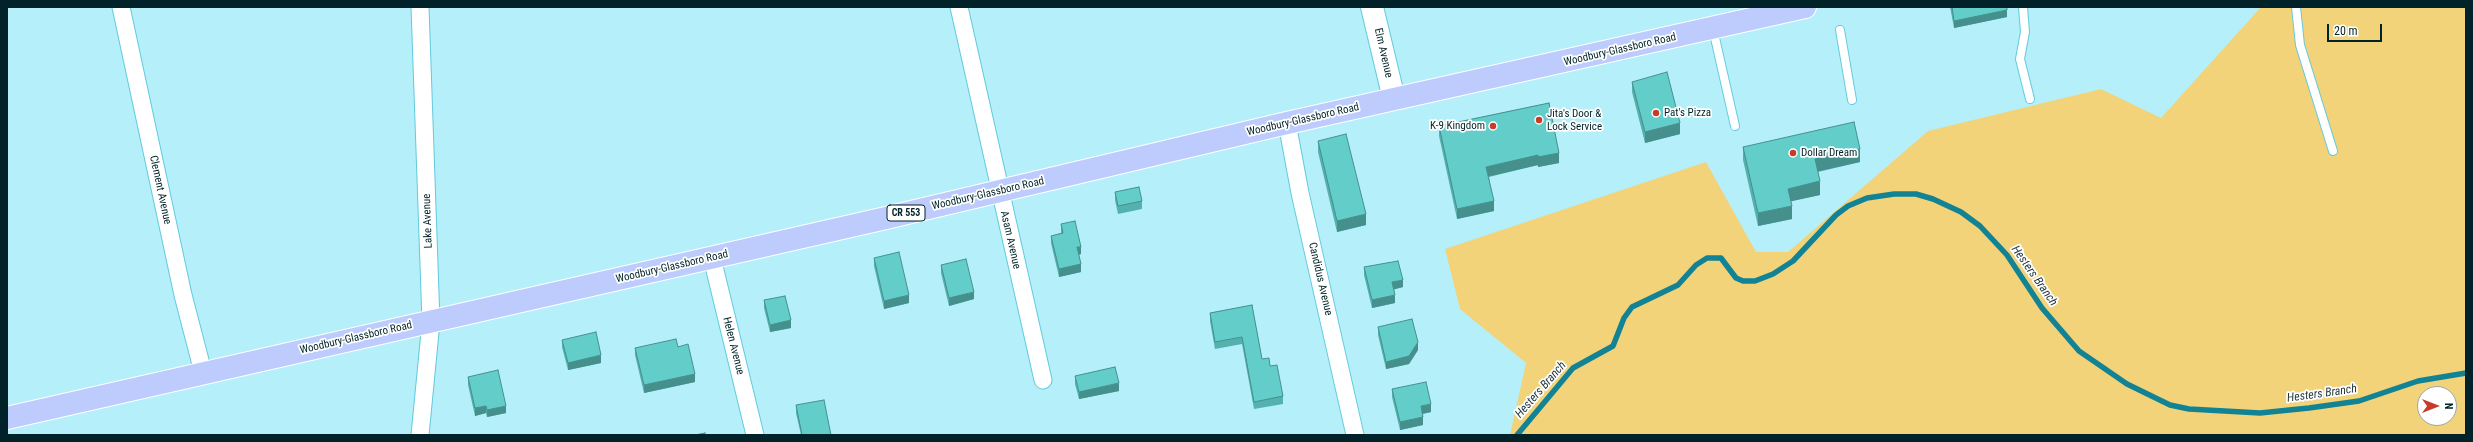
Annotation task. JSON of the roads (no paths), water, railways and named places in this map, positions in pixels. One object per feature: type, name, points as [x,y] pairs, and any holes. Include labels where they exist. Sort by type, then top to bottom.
[{"type":"main road","name":"Elm Avenue","points":[[1372,7],[1394,100]]},
{"type":"main road","name":"Woodbury-Glassboro Road","points":[[7,418],[203,372],[431,322],[999,192],[1287,123],[1805,7]]},
{"type":"street","name":"Clement Avenue","points":[[121,7],[183,295],[203,372]]},
{"type":"street","name":"Lake Avenue","points":[[420,7],[431,322],[420,435]]},
{"type":"street","name":"Asam Avenue","points":[[959,7],[999,192],[1043,380]]},
{"type":"street","name":"Candidus Avenue","points":[[1287,123],[1300,193],[1355,435]]},
{"type":"street","name":"Helen Avenue","points":[[712,258],[755,435]]},
{"type":"lane","points":[[2023,7],[2025,32],[2020,58],[2030,99]]},
{"type":"lane","points":[[2296,7],[2300,45],[2333,151]]},
{"type":"lane","points":[[1713,28],[1735,126]]},
{"type":"lane","points":[[1840,30],[1852,100]]},
{"type":"waterway","name":"Hesters Branch","points":[[1517,435],[1573,368],[1613,346],[1624,318],[1632,307],[1678,285],[1696,265],[1707,258],[1721,258],[1736,278],[1743,281],[1755,281],[1773,274],[1793,261],[1836,215],[1848,206],[1867,198],[1894,194],[1916,194],[1933,199],[1961,212],[1980,226],[2007,255],[2042,308],[2079,351],[2127,384],[2170,405],[2189,409],[2260,413],[2309,408],[2359,401],[2418,381],[2466,373]]},
{"type":"place","name":"Pat's Pizza","points":[[1656,113]]},
{"type":"place","name":"Jita's Door & Lock Service","points":[[1539,120]]},
{"type":"place","name":"K-9 Kingdom","points":[[1493,126]]},
{"type":"place","name":"Dollar Dream","points":[[1793,153]]}]
